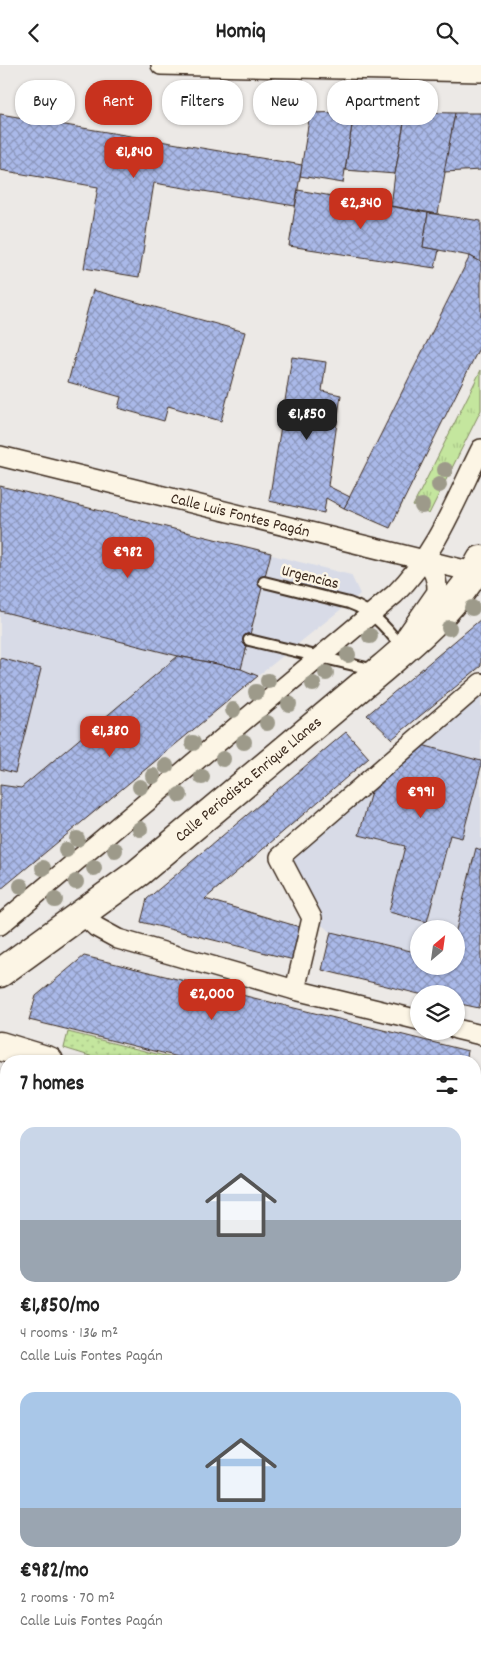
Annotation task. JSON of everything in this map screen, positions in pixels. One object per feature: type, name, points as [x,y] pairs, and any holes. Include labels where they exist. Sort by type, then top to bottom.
[{"type":"main road","name":"Calle Periodista Enrique Llanes","points":[[2,973],[81,913],[138,873],[414,640],[455,600],[479,569]]},
{"type":"main road","points":[[0,1035],[24,1054]]},
{"type":"street","points":[[172,65],[481,72]]},
{"type":"street","points":[[0,925],[401,588],[425,560],[481,449]]},
{"type":"street","name":"Calle Luis Fontes Pagán","points":[[0,456],[242,517],[425,560],[479,569]]},
{"type":"street","points":[[388,661],[436,592],[437,584],[434,573],[425,560]]},
{"type":"street","points":[[296,990],[312,918],[280,857],[481,683]]},
{"type":"street","points":[[81,913],[96,927],[118,939],[296,990],[410,1018]]},
{"type":"street","points":[[465,1031],[481,1035]]},
{"type":"lane","name":"Urgencias","points":[[264,582],[349,603],[372,614],[386,626],[388,661]]},
{"type":"lane","points":[[249,640],[320,657],[388,661]]},
{"type":"shaded area","points":[[0,486],[351,575],[360,594],[0,890]]},
{"type":"shaded area","points":[[481,683],[481,850],[476,849],[458,920],[410,920],[410,951],[331,932],[312,918],[280,857]]},
{"type":"green space","points":[[481,370],[481,410],[429,514],[413,506]]},
{"type":"green space","points":[[68,1032],[161,1055],[87,1055],[64,1048]]},
{"type":"building","points":[[317,113],[327,113],[327,125],[352,125],[343,183],[300,176],[308,125],[317,125]]},
{"type":"building","points":[[438,113],[455,113],[438,214],[391,206],[404,125],[438,125]]},
{"type":"building","points":[[455,113],[481,113],[481,170],[444,172]]},
{"type":"building","points":[[0,114],[15,117],[15,125],[65,125],[302,165],[295,206],[154,183],[139,277],[84,268],[98,187],[0,170]]},
{"type":"building","points":[[352,125],[404,125],[395,174],[345,170]]},
{"type":"building","points":[[298,190],[428,213],[423,247],[439,250],[435,268],[289,246]]},
{"type":"building","points":[[428,213],[481,221],[481,262],[470,256],[423,247]]},
{"type":"building","points":[[470,256],[481,262],[481,344],[390,528],[344,508]]},
{"type":"building","points":[[93,290],[245,332],[221,421],[168,406],[164,421],[118,408],[121,397],[68,382]]},
{"type":"building","points":[[292,357],[326,362],[322,391],[341,395],[328,486],[350,497],[344,508],[326,498],[324,513],[269,501]]},
{"type":"building","points":[[0,486],[271,553],[241,669],[178,656],[0,611]]},
{"type":"building","points":[[481,619],[481,666],[392,739],[367,715]]},
{"type":"building","points":[[178,656],[241,669],[258,676],[0,890],[0,785],[21,788]]},
{"type":"building","points":[[0,658],[41,669],[15,773],[0,769]]},
{"type":"building","points":[[346,732],[369,758],[205,899],[303,928],[294,960],[141,922],[147,899]]},
{"type":"building","points":[[418,744],[481,761],[462,838],[450,835],[428,920],[419,920],[389,912],[405,846],[359,835],[374,781]]},
{"type":"building","points":[[476,848],[481,850],[481,1000],[479,1008],[465,1005],[465,985],[410,985],[410,992],[322,970],[331,932],[410,951],[410,975],[465,975],[465,920],[458,920]]},
{"type":"building","points":[[84,956],[410,1037],[410,1040],[424,1040],[468,1051],[467,1055],[171,1055],[29,1020],[36,996]]}]
